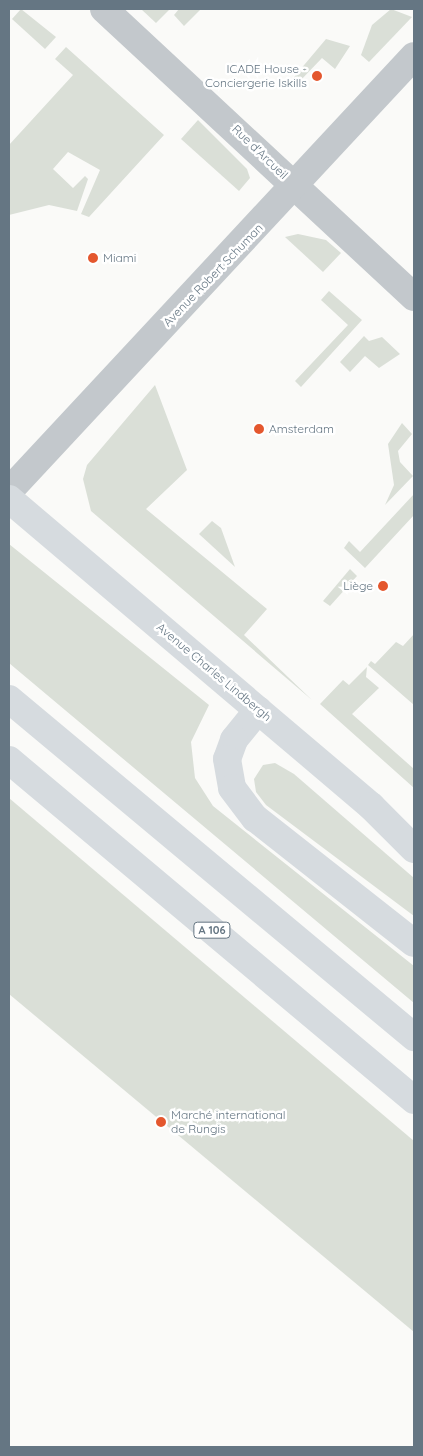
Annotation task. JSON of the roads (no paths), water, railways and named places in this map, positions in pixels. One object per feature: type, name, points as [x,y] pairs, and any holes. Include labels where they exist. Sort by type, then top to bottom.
[{"type":"main road","name":"Avenue Charles Lindbergh","points":[[9,500],[258,710],[414,849]]},
{"type":"main road","points":[[9,699],[414,1037]]},
{"type":"main road","points":[[258,710],[234,740],[227,759],[232,788],[255,818],[414,943]]},
{"type":"main road","name":"A 106","points":[[9,760],[414,1100]]},
{"type":"street","name":"Rue d'Arcueil","points":[[104,9],[414,297]]},
{"type":"street","name":"Avenue Robert Schuman","points":[[9,491],[295,188],[414,56]]},
{"type":"place","name":"ICADE House - Conciergerie Iskills","points":[[317,76]]},
{"type":"place","name":"Miami","points":[[93,258]]},
{"type":"place","name":"Amsterdam","points":[[259,429]]},
{"type":"place","name":"Liège","points":[[383,586]]},
{"type":"place","name":"Marché international de Rungis","points":[[161,1122]]}]
